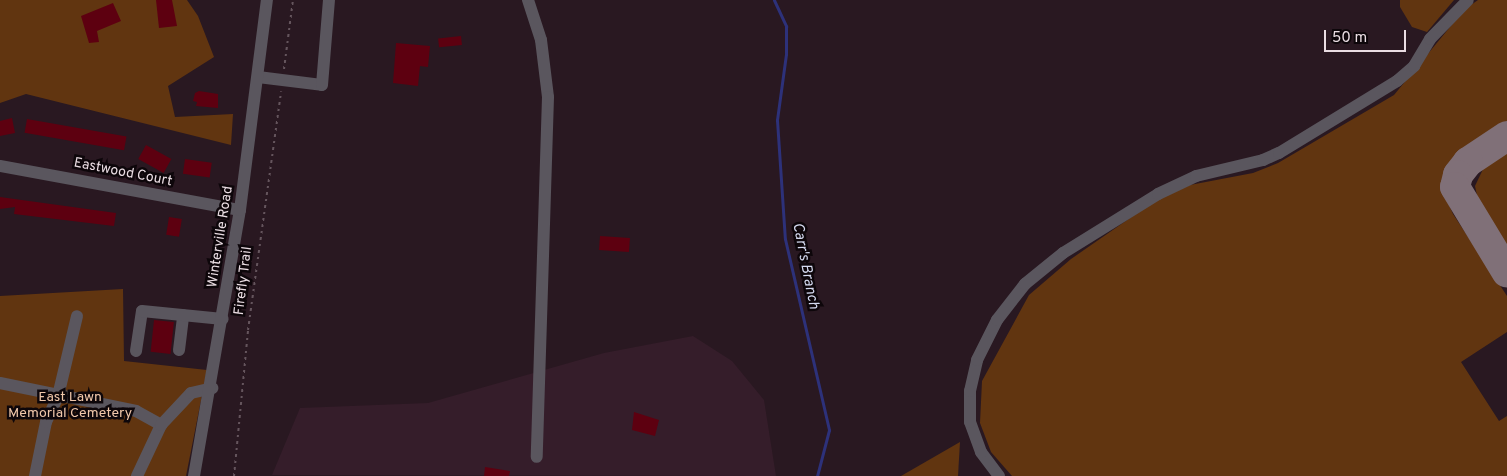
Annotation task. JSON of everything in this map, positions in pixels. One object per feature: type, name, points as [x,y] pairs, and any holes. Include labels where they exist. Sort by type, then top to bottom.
[{"type":"street","name":"Winterville Road","points":[[194,476],[212,388],[240,210],[267,0]]},
{"type":"street","points":[[258,77],[322,85],[329,0]]},
{"type":"street","points":[[528,0],[541,40],[548,97],[537,457]]},
{"type":"street","points":[[999,476],[981,452],[970,422],[970,391],[977,360],[997,320],[1025,284],[1063,253],[1158,194],[1196,176],[1263,160],[1279,153],[1397,81],[1414,66],[1430,39],[1468,0]]},
{"type":"street","name":"Eastwood Court","points":[[0,166],[240,210]]},
{"type":"street","points":[[136,350],[142,311],[223,319]]},
{"type":"street","points":[[179,350],[183,315]]},
{"type":"street","points":[[35,476],[46,422],[58,396],[77,316]]},
{"type":"street","points":[[0,383],[136,411],[161,425]]},
{"type":"street","points":[[137,476],[161,425],[191,393],[212,388]]},
{"type":"path","points":[[284,72],[294,0]]},
{"type":"path","name":"Firefly Trail","points":[[234,476],[248,330],[281,89]]},
{"type":"shaded area","points":[[693,336],[732,361],[764,400],[776,476],[272,475],[300,408],[428,403],[604,353]]},
{"type":"green space","points":[[0,0],[187,0],[198,16],[214,57],[168,86],[175,117],[233,114],[231,145],[26,94],[0,103]]},
{"type":"green space","points":[[1400,0],[1454,0],[1427,32],[1412,27],[1400,7]]},
{"type":"green space","points":[[1478,0],[1507,0],[1507,121],[1453,158],[1443,181],[1443,192],[1453,214],[1507,296],[1507,332],[1461,362],[1499,421],[1507,416],[1507,476],[1012,476],[991,452],[980,423],[982,381],[1029,295],[1071,259],[1156,200],[1190,185],[1253,173],[1278,163],[1394,95],[1464,10]]},
{"type":"green space","points":[[1507,150],[1507,247],[1480,209],[1475,186],[1485,165]]},
{"type":"green space","name":"East Lawn Memorial Cemetery","points":[[123,289],[124,361],[207,370],[186,476],[0,476],[0,296]]},
{"type":"green space","points":[[960,442],[958,476],[901,476]]},
{"type":"building","points":[[156,0],[172,0],[177,26],[159,28]]},
{"type":"building","points":[[113,3],[121,21],[97,31],[99,42],[89,43],[81,16]]},
{"type":"building","points":[[461,36],[462,45],[439,47],[438,38]]},
{"type":"building","points":[[396,43],[430,46],[428,67],[420,66],[418,86],[393,83]]},
{"type":"building","points":[[199,91],[218,94],[218,108],[196,106],[197,102],[193,101],[195,93]]},
{"type":"building","points":[[12,118],[15,133],[0,136],[0,121]]},
{"type":"building","points":[[27,119],[126,137],[124,150],[25,133]]},
{"type":"building","points":[[146,145],[171,159],[164,173],[138,159]]},
{"type":"building","points":[[185,159],[212,163],[210,178],[183,174]]},
{"type":"building","points":[[0,197],[116,213],[114,226],[14,214],[15,207],[0,209]]},
{"type":"building","points":[[169,217],[182,219],[179,237],[166,235]]},
{"type":"building","points":[[600,236],[630,238],[629,252],[599,250]]},
{"type":"building","points":[[154,320],[174,322],[171,354],[151,352]]},
{"type":"building","points":[[634,412],[659,420],[655,436],[632,430]]},
{"type":"building","points":[[485,467],[510,471],[509,476],[484,476]]},
{"type":"waterway","name":"Carr's Branch","points":[[774,0],[786,26],[786,54],[777,120],[785,239],[829,430],[817,476]]},
{"type":"taxiway","points":[[1507,136],[1468,162],[1458,175],[1455,187],[1507,273]]}]
